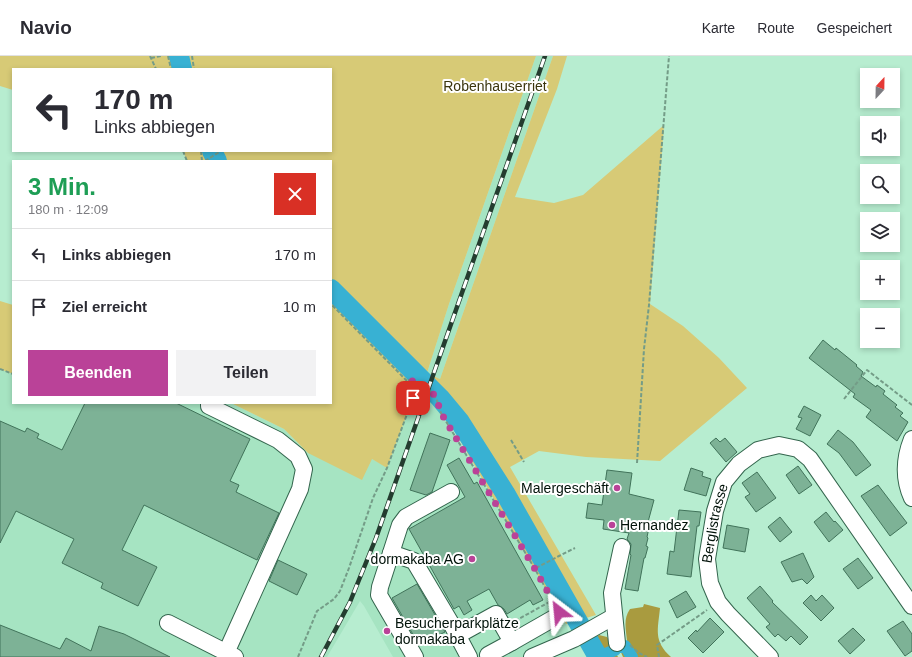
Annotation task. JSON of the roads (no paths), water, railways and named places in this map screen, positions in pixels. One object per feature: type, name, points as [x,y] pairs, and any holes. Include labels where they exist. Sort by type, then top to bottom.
[{"type":"street","points":[[168,623],[231,655],[300,489],[304,469],[298,456],[278,440],[209,406],[209,404]]},
{"type":"street","points":[[912,439],[906,455],[905,470],[907,483],[912,498]]},
{"type":"street","name":"Berglistrasse","points":[[770,657],[718,602],[710,583],[707,559],[715,511],[724,482],[739,464],[758,450],[779,445],[798,449],[810,459],[912,606]]},
{"type":"street","points":[[415,657],[379,595],[380,587],[400,525],[406,517],[451,492]]},
{"type":"street","points":[[622,548],[612,593],[613,617],[622,642]]},
{"type":"street","points":[[391,553],[414,561],[458,635],[469,657]]},
{"type":"street","points":[[488,655],[512,642],[555,612]]},
{"type":"street","points":[[458,635],[496,614],[512,642]]},
{"type":"street","points":[[532,657],[575,638],[613,617]]},
{"type":"waterway","points":[[179,56],[182,68]]},
{"type":"waterway","points":[[212,152],[216,160]]},
{"type":"waterway","points":[[332,290],[440,398],[460,422],[505,493],[598,657]]},
{"type":"waterway","points":[[621,647],[625,646],[632,657]]},
{"type":"waterway","points":[[598,657],[615,650]]},
{"type":"railway","points":[[321,657],[350,602],[376,538],[545,56]]},
{"type":"place","name":"Malergeschäft","points":[[617,488]]},
{"type":"place","name":"Hernandez","points":[[612,525]]},
{"type":"place","name":"dormakaba AG","points":[[472,559]]},
{"type":"place","name":"Besucherparkplätze dormakaba","points":[[387,631]]},
{"type":"park label","name":"Robenhauserriet","points":[[495,86]]}]
